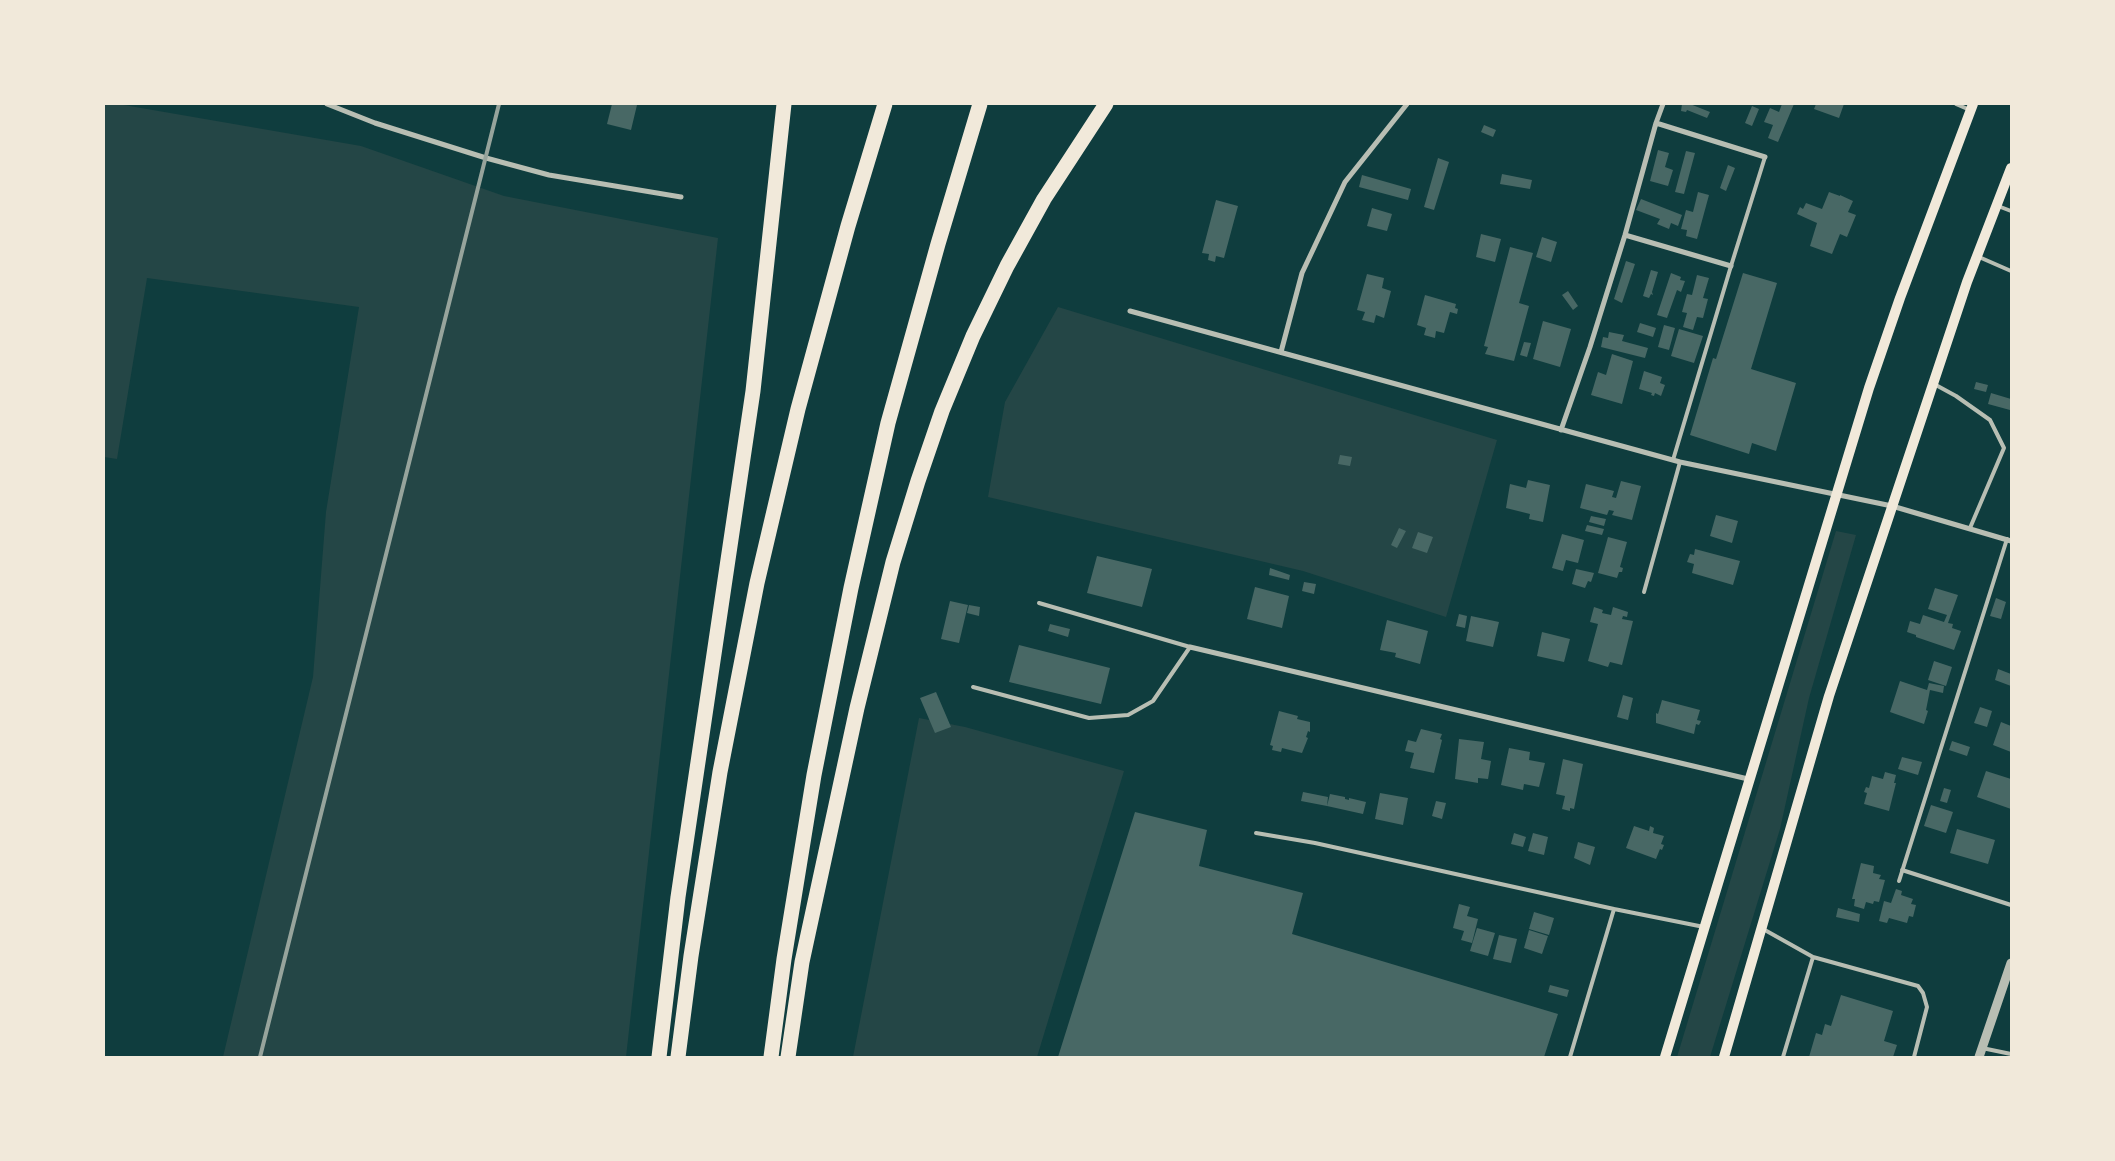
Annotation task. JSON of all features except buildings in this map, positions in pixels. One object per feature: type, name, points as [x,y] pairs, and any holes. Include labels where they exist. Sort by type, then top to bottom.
[{"type":"highway","points":[[659,1057],[678,897],[753,391],[784,104]]},
{"type":"highway","points":[[678,1057],[691,956],[720,772],[758,583],[798,408],[848,226],[885,104]]},
{"type":"highway","points":[[771,1057],[784,958],[814,775],[858,559],[888,423],[938,244],[980,104]]},
{"type":"highway","points":[[788,1057],[802,962],[857,708],[893,562],[918,480],[945,402],[973,336],[1007,266],[1044,199],[1106,104]]},
{"type":"main road","points":[[1665,1057],[1748,780],[1889,330],[1971,107]]},
{"type":"main road","points":[[1724,1057],[1829,696],[1932,383],[1977,256],[2011,168]]},
{"type":"street","points":[[327,104],[375,123],[486,158],[549,175],[681,197]]},
{"type":"street","points":[[1280,352],[1302,273],[1345,182],[1407,104]]},
{"type":"street","points":[[1561,430],[1590,347],[1663,104]]},
{"type":"street","points":[[1656,123],[1765,157]]},
{"type":"street","points":[[1625,235],[1731,266]]},
{"type":"street","points":[[1130,311],[1680,462],[1892,506],[2009,540]]},
{"type":"street","points":[[1190,647],[1748,780]]},
{"type":"street","points":[[1980,1053],[2011,963]]},
{"type":"lane","points":[[1956,104],[1971,107]]},
{"type":"lane","points":[[1673,460],[1765,157]]},
{"type":"lane","points":[[1996,206],[2011,211]]},
{"type":"lane","points":[[1977,256],[2011,271]]},
{"type":"lane","points":[[1932,383],[1956,396],[1990,420],[2004,448],[1970,528]]},
{"type":"lane","points":[[1644,592],[1680,462]]},
{"type":"lane","points":[[1899,881],[2009,540]]},
{"type":"lane","points":[[973,687],[1089,718],[1128,715],[1153,701],[1190,647],[1040,603]]},
{"type":"lane","points":[[1256,833],[1314,843],[1704,927]]},
{"type":"lane","points":[[1902,870],[2011,905]]},
{"type":"lane","points":[[1570,1057],[1614,909]]},
{"type":"lane","points":[[1761,928],[1813,957],[1918,986],[1923,993],[1927,1007],[1914,1057]]},
{"type":"lane","points":[[1783,1057],[1813,957]]},
{"type":"lane","points":[[1980,1053],[2011,1054]]},
{"type":"shaded area","points":[[104,104],[118,104],[361,146],[504,196],[718,238],[626,1057],[223,1057],[313,677],[326,512],[359,307],[147,278],[117,459],[104,457]]},
{"type":"shaded area","points":[[1058,307],[1497,440],[1446,617],[1303,571],[988,497],[1005,402]]},
{"type":"shaded area","points":[[1836,531],[1856,535],[1809,698],[1780,829],[1710,1057],[1677,1057]]},
{"type":"shaded area","points":[[919,718],[965,727],[1124,771],[1037,1057],[853,1057]]},
{"type":"railway","points":[[260,1057],[499,104]]}]
